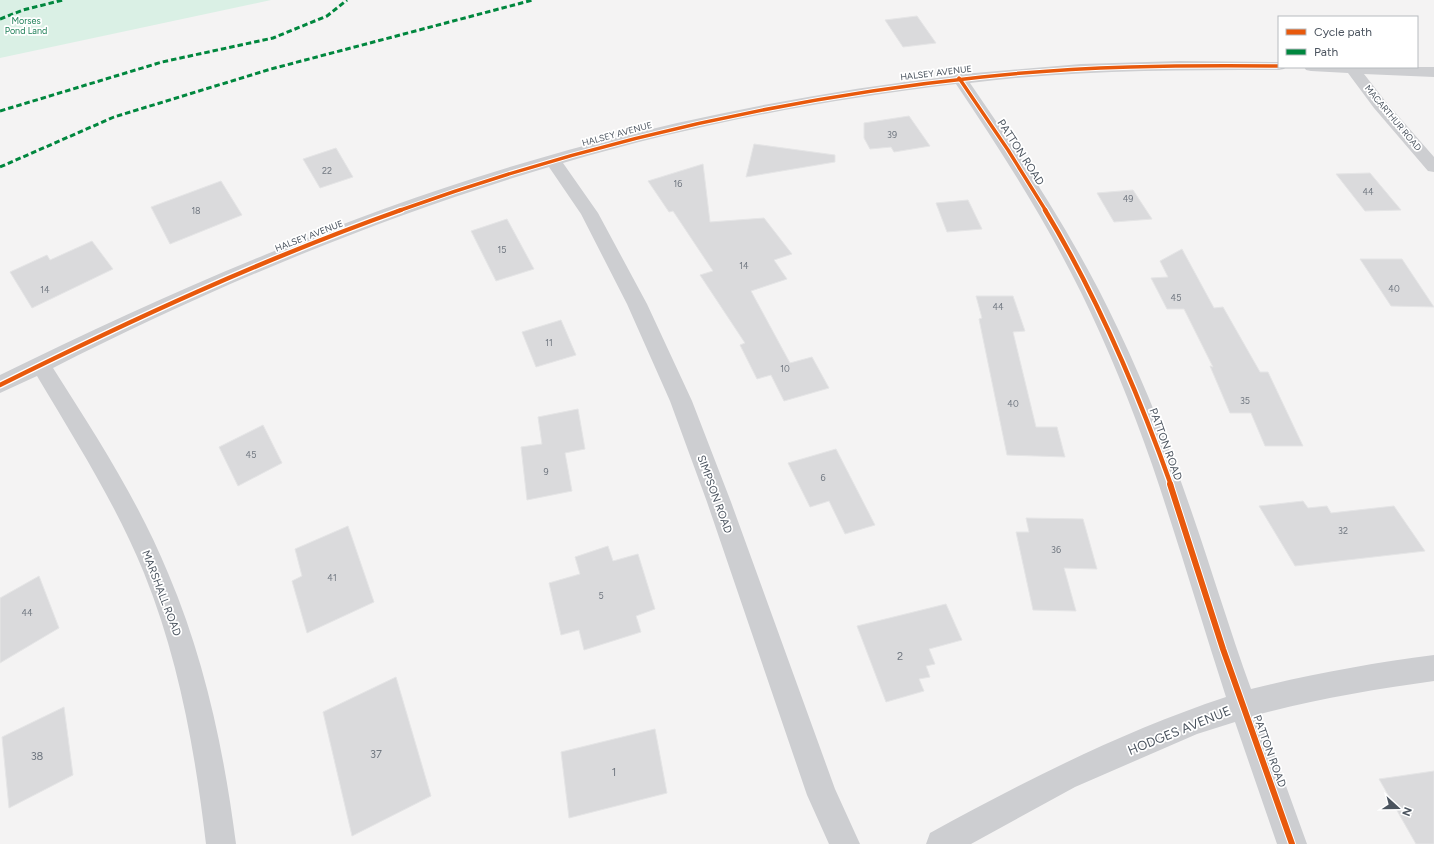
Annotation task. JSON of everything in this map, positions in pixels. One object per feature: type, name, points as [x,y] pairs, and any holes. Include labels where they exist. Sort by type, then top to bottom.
[{"type":"street","name":"HALSEY AVENUE","points":[[0,385],[40,364],[172,302],[285,254],[446,194],[553,160],[677,127],[777,105],[959,78],[1100,68],[1206,65],[1278,66]]},
{"type":"street","points":[[1332,68],[1434,72]]},
{"type":"street","name":"MACARTHUR ROAD","points":[[1353,69],[1380,105],[1434,167]]},
{"type":"street","name":"PATTON ROAD","points":[[959,78],[1009,151],[1048,214],[1082,275],[1120,356],[1141,405],[1181,514],[1209,604],[1292,844]]},
{"type":"street","name":"SIMPSON ROAD","points":[[553,160],[589,213],[637,304],[681,402],[721,510],[822,796],[845,844]]},
{"type":"street","name":"MARSHALL ROAD","points":[[40,364],[108,475],[139,534],[170,606],[197,696],[210,763],[221,844]]},
{"type":"street","name":"HODGES AVENUE","points":[[941,844],[1065,777],[1195,721],[1243,705],[1334,684],[1434,668]]},
{"type":"green space","name":"Morses Pond Land","points":[[0,0],[271,0],[0,58]]},
{"type":"building","points":[[917,16],[936,43],[903,47],[885,20]]},
{"type":"building","points":[[909,116],[930,146],[894,152],[891,147],[870,149],[864,138],[864,123]]},
{"type":"building","points":[[754,144],[835,155],[835,162],[746,177]]},
{"type":"building","points":[[336,148],[353,177],[320,188],[303,159]]},
{"type":"building","points":[[703,164],[710,222],[764,218],[792,254],[774,260],[787,279],[751,291],[790,363],[812,357],[829,388],[784,401],[771,375],[757,379],[740,345],[745,343],[700,275],[713,271],[673,211],[669,212],[648,181]]},
{"type":"building","points":[[1370,173],[1401,210],[1365,211],[1336,174]]},
{"type":"building","points":[[221,181],[242,215],[170,244],[151,207]]},
{"type":"building","points":[[1133,190],[1152,219],[1114,222],[1097,193]]},
{"type":"building","points":[[968,200],[982,229],[947,232],[936,203]]},
{"type":"building","points":[[507,219],[534,269],[496,281],[471,231]]},
{"type":"building","points":[[92,241],[113,269],[32,308],[10,272],[47,255],[50,260]]},
{"type":"building","points":[[1182,249],[1214,308],[1223,307],[1260,372],[1268,372],[1303,446],[1265,446],[1251,413],[1230,413],[1210,366],[1213,367],[1184,309],[1167,309],[1151,278],[1168,277],[1160,261]]},
{"type":"building","points":[[1360,259],[1402,259],[1434,307],[1391,306]]},
{"type":"building","points":[[976,296],[1013,296],[1025,331],[1013,332],[1036,427],[1057,427],[1065,457],[1007,455],[979,319],[982,318]]},
{"type":"building","points":[[561,320],[576,355],[536,367],[522,332]]},
{"type":"building","points":[[578,409],[585,449],[565,453],[572,491],[527,500],[521,447],[542,444],[538,417]]},
{"type":"building","points":[[263,425],[282,463],[238,486],[219,447]]},
{"type":"building","points":[[836,449],[875,525],[845,534],[829,501],[810,507],[788,463]]},
{"type":"building","points":[[1303,501],[1308,508],[1327,506],[1331,513],[1394,506],[1425,551],[1295,566],[1259,506]]},
{"type":"building","points":[[1026,518],[1083,519],[1097,569],[1064,568],[1076,611],[1033,610],[1016,532],[1029,532]]},
{"type":"building","points":[[348,526],[374,602],[307,633],[292,581],[302,576],[295,549]]},
{"type":"building","points":[[608,546],[613,561],[638,554],[655,609],[636,616],[641,632],[584,650],[579,630],[561,635],[549,583],[580,574],[575,557]]},
{"type":"building","points":[[39,576],[59,628],[0,663],[0,598]]},
{"type":"building","points":[[946,604],[962,640],[929,649],[935,664],[926,666],[930,677],[919,679],[924,691],[886,702],[857,626]]},
{"type":"building","points":[[396,677],[431,796],[352,836],[323,712]]},
{"type":"building","points":[[64,707],[73,775],[9,808],[2,737]]},
{"type":"building","points":[[655,729],[667,793],[569,818],[561,752]]},
{"type":"building","points":[[1434,771],[1434,844],[1416,844],[1379,779]]},
{"type":"marked path","points":[[0,19],[23,10],[63,0]]},
{"type":"marked path","points":[[0,111],[162,62],[273,38],[327,16],[347,0]]},
{"type":"marked path","points":[[0,167],[114,117],[271,69],[533,0]]},
{"type":"cycle path","points":[[0,385],[122,325],[184,297],[309,244],[372,220],[500,176],[595,148],[691,124],[788,104],[885,88],[983,77],[1081,69],[1180,65],[1278,66]]},
{"type":"cycle path","points":[[959,78],[1008,150],[1054,224],[1082,275],[1123,362],[1147,421],[1180,512],[1223,649],[1292,844]]}]
